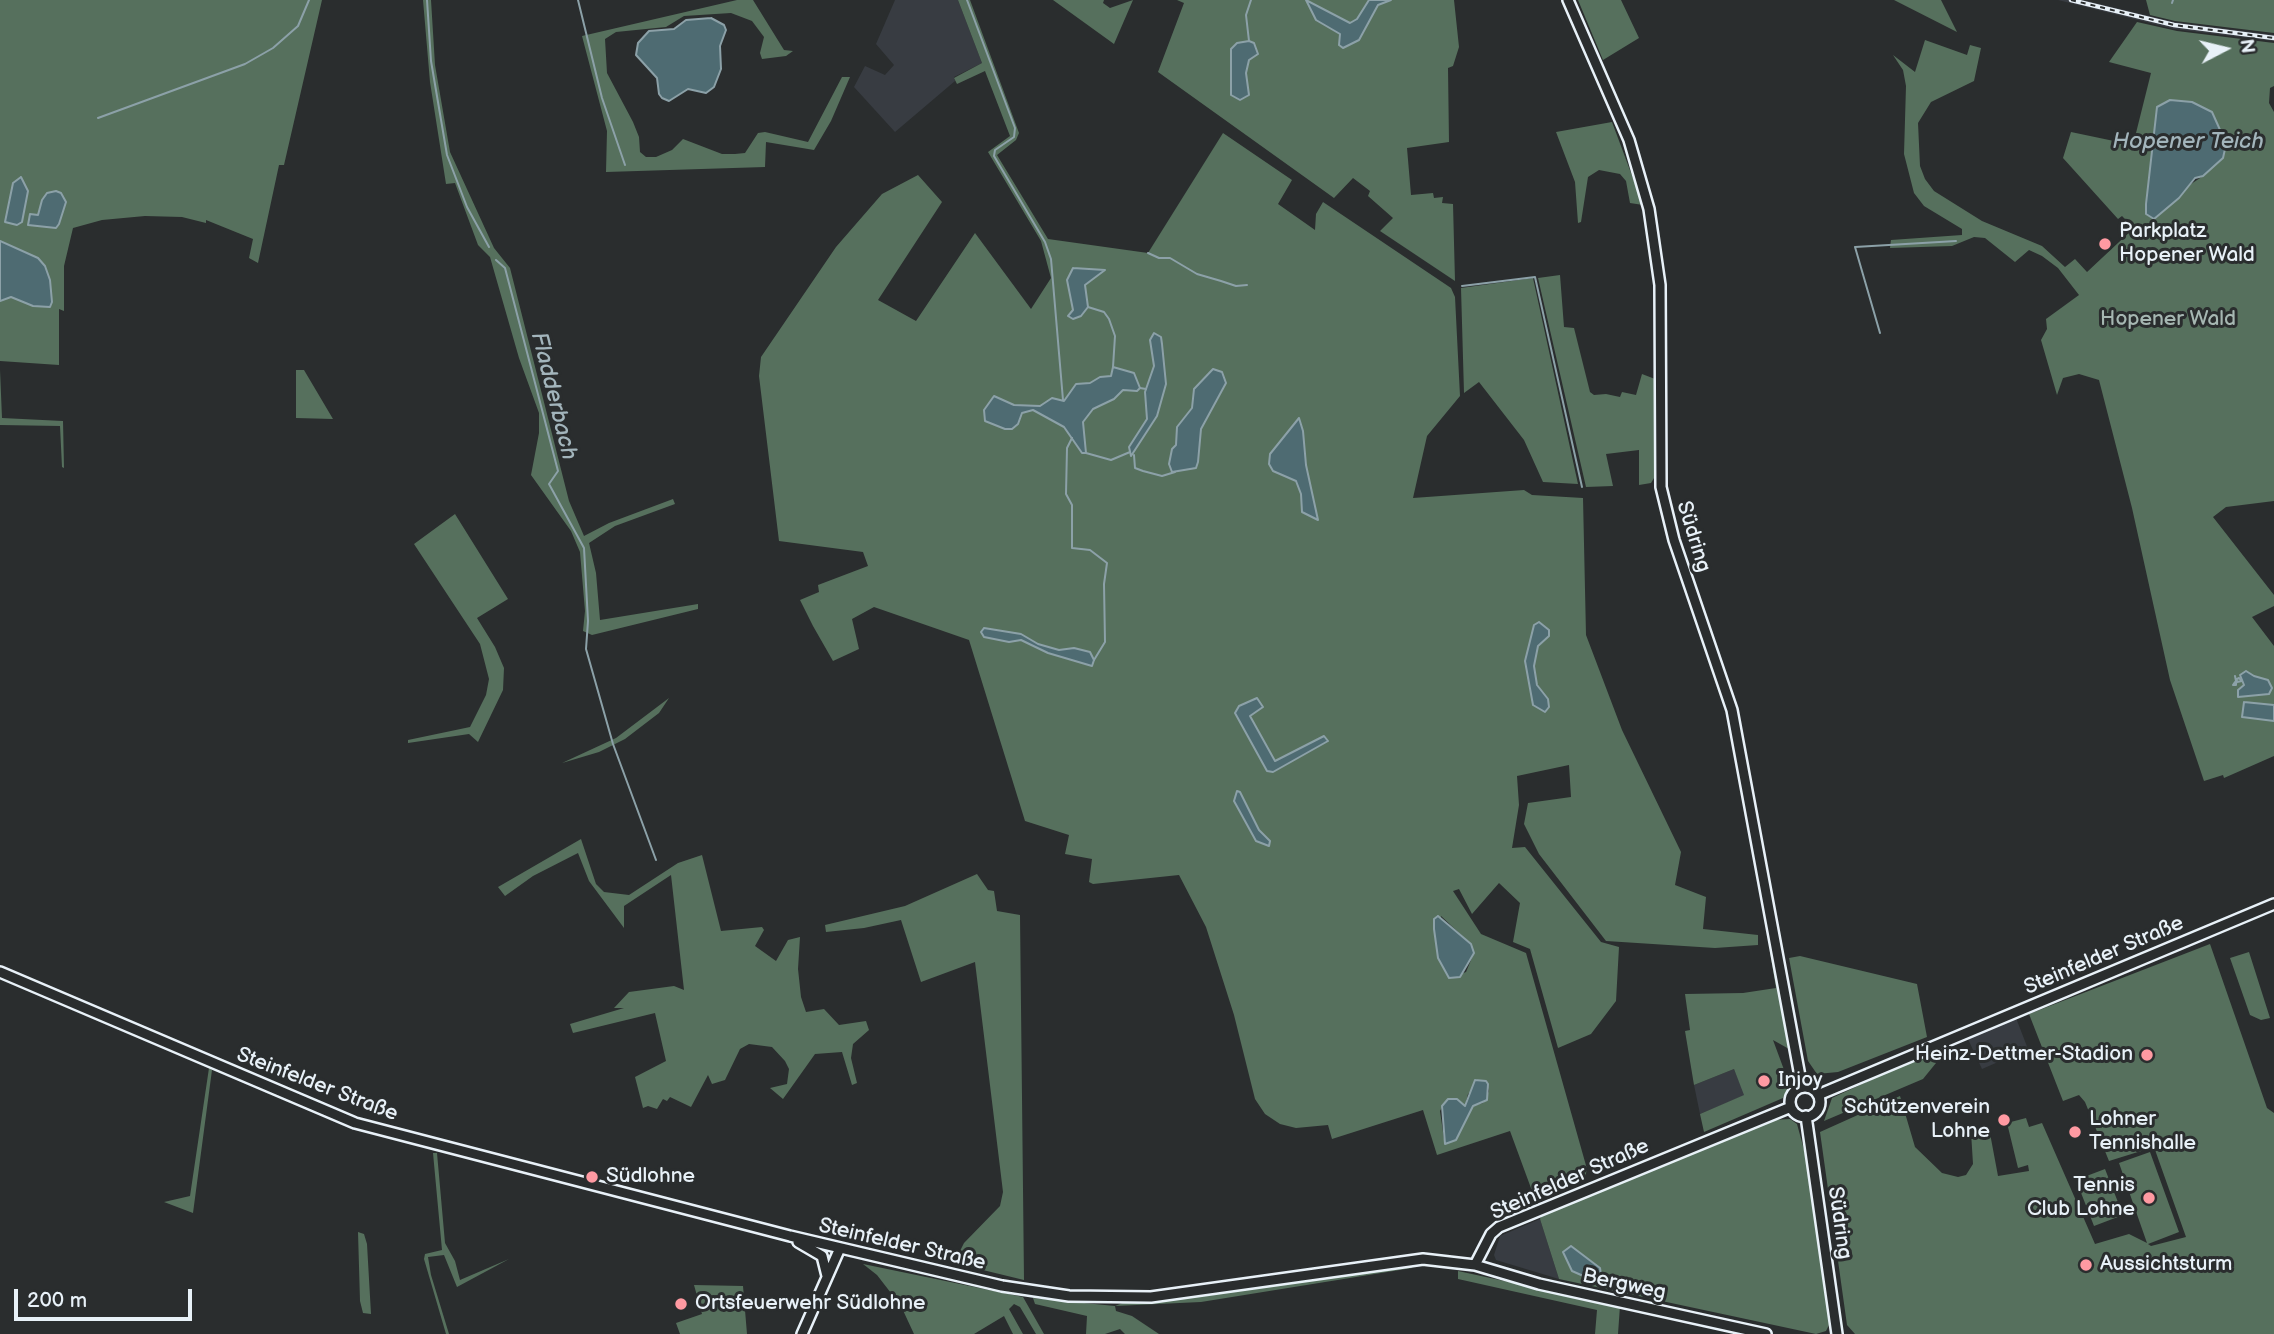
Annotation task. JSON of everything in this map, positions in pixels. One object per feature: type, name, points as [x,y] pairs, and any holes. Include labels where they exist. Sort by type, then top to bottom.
[{"type":"main road","name":"Südring","points":[[1568,0],[1629,140],[1649,209],[1660,285],[1661,487],[1674,540],[1732,709],[1802,1087]]},
{"type":"main road","name":"Steinfelder Straße","points":[[1818,1096],[2274,904]]},
{"type":"main road","name":"Steinfelder Straße","points":[[0,972],[355,1123],[790,1236],[1014,1289],[1109,1297],[1181,1294],[1423,1259],[1475,1265],[1491,1234],[1499,1227],[1791,1107]]},
{"type":"main road","points":[[1802,1087],[1811,1088],[1818,1096],[1817,1110],[1806,1116],[1797,1115],[1791,1107],[1793,1093],[1802,1087]]},
{"type":"main road","name":"Südring","points":[[1806,1116],[1837,1334]]},
{"type":"main road","points":[[790,1236],[822,1256],[827,1278]]},
{"type":"main road","points":[[802,1334],[840,1248]]},
{"type":"main road","name":"Bergweg","points":[[1475,1265],[1539,1284],[1766,1334]]},
{"type":"shaded area","points":[[895,0],[958,0],[982,63],[954,77],[955,81],[895,132],[854,87],[865,66],[885,75],[894,65],[876,44]]},
{"type":"shaded area","points":[[2058,0],[2083,0],[2174,22],[2274,35],[2274,41],[2174,29]]},
{"type":"shaded area","points":[[2016,1018],[2028,1049],[1982,1069],[1967,1037]]},
{"type":"shaded area","points":[[1734,1069],[1745,1095],[1700,1114],[1694,1085]]},
{"type":"shaded area","points":[[1540,1219],[1559,1279],[1496,1260],[1494,1255],[1500,1236]]},
{"type":"green space","points":[[0,0],[322,0],[284,165],[279,165],[258,263],[249,258],[253,239],[206,220],[206,223],[182,217],[145,216],[102,220],[73,228],[64,266],[64,311],[59,309],[59,365],[0,361],[0,301],[11,297],[33,306],[38,258],[0,241]]},
{"type":"green space","points":[[423,0],[431,0],[435,65],[450,152],[494,248],[510,268],[569,501],[584,536],[609,523],[673,499],[675,504],[615,526],[589,543],[596,573],[600,620],[698,604],[698,609],[592,635],[583,631],[585,611],[580,552],[571,531],[531,475],[539,433],[539,413],[519,358],[490,257],[478,245],[455,183],[446,184],[430,82]]},
{"type":"green space","points":[[737,0],[753,0],[784,50],[793,51],[786,56],[762,59],[760,53],[764,37],[752,21],[731,13],[684,16],[666,27],[616,32],[605,39],[607,73],[633,122],[639,137],[640,152],[646,157],[656,157],[672,150],[683,139],[722,154],[745,153],[758,133],[765,132],[808,142],[842,77],[850,77],[831,121],[814,150],[766,142],[765,167],[606,172],[607,131],[582,36]]},
{"type":"green space","points":[[958,0],[970,0],[1019,133],[1016,140],[997,155],[1048,239],[1148,253],[1223,133],[1292,180],[1278,204],[1315,230],[1316,214],[1323,202],[1451,288],[1455,297],[1460,396],[1427,436],[1413,498],[1524,490],[1532,495],[1583,498],[1586,635],[1622,730],[1681,852],[1675,885],[1706,897],[1703,929],[1758,935],[1758,945],[1715,948],[1606,941],[1539,854],[1524,824],[1528,803],[1571,797],[1569,765],[1517,776],[1519,805],[1512,848],[1525,847],[1601,942],[1619,947],[1616,1001],[1591,1034],[1558,1048],[1530,949],[1513,942],[1520,903],[1499,883],[1472,914],[1459,889],[1453,891],[1481,934],[1526,953],[1587,1169],[1584,1181],[1535,1199],[1510,1131],[1437,1155],[1423,1110],[1332,1139],[1328,1125],[1296,1128],[1280,1124],[1265,1114],[1255,1099],[1234,1015],[1206,927],[1179,875],[1093,884],[1089,882],[1092,859],[1065,854],[1069,835],[1025,821],[969,640],[874,607],[852,619],[859,649],[833,661],[813,626],[800,600],[819,592],[818,585],[868,566],[863,552],[779,541],[759,376],[761,357],[836,247],[882,194],[918,175],[942,202],[878,300],[916,321],[975,233],[1031,309],[1051,278],[1041,241],[988,152],[1010,136],[985,71],[957,84],[954,78],[982,63]],"holes":[[[1441,916],[1471,944],[1474,953],[1466,972],[1449,978],[1438,958]],[[1486,1081],[1489,1091],[1483,1103],[1473,1106],[1456,1140],[1444,1139],[1440,1111],[1445,1102],[1457,1099],[1465,1106],[1468,1094]]]},
{"type":"green space","points":[[1053,0],[1104,0],[1103,3],[1110,8],[1133,0],[1114,44]]},
{"type":"green space","points":[[1177,0],[1454,0],[1459,47],[1453,66],[1448,68],[1449,142],[1407,148],[1411,195],[1433,193],[1434,198],[1443,197],[1442,203],[1453,204],[1455,281],[1380,231],[1393,218],[1368,196],[1370,191],[1353,178],[1334,198],[1158,72],[1184,3]]},
{"type":"green space","points":[[1578,0],[1621,0],[1639,38],[1603,60]]},
{"type":"green space","points":[[1894,0],[1941,0],[1957,32]]},
{"type":"green space","points":[[2146,0],[2274,0],[2274,33],[2175,21],[2150,15]]},
{"type":"green space","name":"Hopener Wald","points":[[2137,22],[2177,31],[2274,43],[2274,86],[2270,88],[2269,103],[2274,112],[2274,501],[2226,507],[2213,517],[2274,595],[2274,606],[2252,617],[2274,646],[2274,756],[2224,778],[2223,775],[2204,781],[2170,680],[2132,508],[2099,380],[2079,374],[2063,378],[2057,395],[2041,340],[2047,329],[2046,319],[2079,295],[2058,268],[2042,256],[2029,250],[2015,262],[1985,238],[1974,237],[1952,246],[1890,248],[1891,240],[1962,235],[1962,229],[1924,206],[1914,193],[1904,154],[1906,86],[1903,70],[1893,55],[1915,72],[1925,40],[1967,55],[1970,45],[1981,48],[1974,81],[1931,102],[1918,123],[1920,166],[1925,179],[1934,191],[1982,221],[2042,246],[2065,267],[2075,259],[2087,272],[2134,228],[2122,216],[2118,219],[2063,158],[2071,132],[2133,145],[2151,73],[2109,62]],"holes":[[[2152,158],[2203,176],[2146,214]]]},
{"type":"green space","points":[[1612,122],[1643,205],[1630,203],[1626,181],[1620,174],[1599,170],[1588,177],[1581,222],[1578,223],[1575,182],[1556,132]]},
{"type":"green space","points":[[1560,275],[1564,327],[1574,328],[1590,392],[1594,395],[1620,397],[1622,392],[1636,395],[1642,374],[1655,379],[1654,478],[1651,483],[1639,485],[1639,450],[1606,454],[1613,486],[1586,487],[1538,278]]},
{"type":"green space","points":[[1533,278],[1578,484],[1543,482],[1524,440],[1479,382],[1464,393],[1461,288]]},
{"type":"green space","points":[[0,370],[2,418],[63,421],[64,468],[60,426],[0,425]]},
{"type":"green space","points":[[296,370],[304,370],[333,419],[296,418]]},
{"type":"green space","points":[[455,514],[508,599],[477,618],[504,668],[503,690],[478,742],[469,734],[408,743],[408,740],[470,727],[486,695],[489,679],[480,644],[414,544]]},
{"type":"green space","points":[[669,698],[659,713],[625,739],[599,752],[562,763],[616,738]]},
{"type":"green space","points":[[581,839],[596,884],[604,892],[629,895],[678,863],[702,855],[721,931],[762,927],[764,930],[755,946],[776,961],[788,940],[800,937],[798,969],[801,997],[806,1012],[824,1009],[839,1025],[866,1021],[869,1030],[853,1044],[851,1058],[857,1083],[852,1085],[842,1052],[815,1054],[783,1099],[770,1088],[787,1084],[789,1069],[785,1061],[772,1047],[749,1044],[740,1049],[725,1080],[712,1084],[708,1075],[691,1107],[670,1097],[667,1101],[663,1099],[657,1109],[648,1106],[643,1108],[635,1077],[666,1061],[655,1013],[573,1033],[570,1024],[624,1008],[614,1008],[629,992],[674,986],[684,990],[671,875],[624,906],[624,928],[589,881],[578,853],[533,876],[505,896],[498,887]]},
{"type":"green space","points":[[977,874],[988,890],[994,891],[997,911],[1020,915],[1024,1280],[954,1263],[964,1243],[1000,1206],[1003,1192],[975,962],[921,982],[901,920],[826,932],[825,925],[905,906]]},
{"type":"green space","points":[[2210,944],[2267,1108],[2274,1113],[2274,1334],[1855,1334],[1847,1325],[1820,1132],[1900,1096],[1915,1147],[1942,1173],[1958,1177],[1966,1175],[1973,1164],[1971,1132],[1989,1128],[1998,1176],[2029,1171],[2028,1165],[2018,1168],[2007,1123],[2026,1118],[2029,1127],[2042,1123],[2095,1244],[2129,1234],[2147,1243],[2119,1163],[2150,1152],[2179,1232],[2148,1244],[2151,1246],[2186,1237],[2154,1147],[2109,1161],[2085,1102],[2079,1095],[2063,1101],[2029,1014]]},
{"type":"green space","points":[[1770,952],[1773,953],[1789,1049],[1773,1040],[1790,1086],[1783,1098],[1704,1132],[1700,1114],[1744,1095],[1734,1069],[1694,1085],[1685,1031],[1690,1030],[1685,994],[1743,993],[1776,988]]},
{"type":"green space","points":[[2249,952],[2270,1018],[2261,1020],[2250,1015],[2230,958]]},
{"type":"green space","points":[[1800,956],[1917,984],[1927,1037],[1838,1072],[1817,1074],[1808,1061],[1789,958]]},
{"type":"green space","points":[[1933,1051],[1937,1054],[1936,1063],[1923,1079],[1824,1121],[1832,1098]]},
{"type":"green space","points":[[209,1068],[212,1070],[193,1213],[164,1202],[190,1196]]},
{"type":"green space","points":[[1790,1119],[1797,1124],[1809,1168],[1830,1323],[1826,1331],[1816,1334],[1559,1279],[1540,1219],[1543,1212],[1772,1120]]},
{"type":"green space","points":[[433,1153],[437,1153],[445,1243],[455,1261],[460,1280],[509,1259],[457,1287],[444,1255],[428,1257],[449,1334],[446,1334],[424,1259],[425,1254],[442,1250]]},
{"type":"green space","name":"Tennis Club Lohne","points":[[2105,1169],[2123,1215],[2094,1226],[2076,1180]]},
{"type":"green space","points":[[358,1232],[364,1234],[367,1244],[371,1314],[363,1313],[360,1301]]},
{"type":"green space","points":[[863,1264],[1023,1297],[1044,1334],[1036,1334],[1020,1307],[1014,1304],[1009,1309],[1023,1334],[1013,1334],[1004,1316],[974,1334],[914,1334],[901,1306],[877,1275]]},
{"type":"green space","points":[[1413,1265],[1412,1268],[1201,1302],[1115,1306],[1125,1302],[1164,1300],[1355,1270]]},
{"type":"green space","points":[[1458,1271],[1620,1306],[1618,1334],[1595,1334],[1597,1310],[1458,1279]]},
{"type":"green space","points":[[694,1285],[743,1286],[747,1334],[680,1334],[676,1323],[702,1314]]},
{"type":"green space","points":[[1033,1298],[1115,1306],[1116,1311],[1132,1316],[1159,1334],[1125,1334],[1120,1329],[1105,1334],[1086,1334],[1087,1316],[1035,1304]]},
{"type":"water","points":[[1306,0],[1350,23],[1357,19],[1369,0],[1391,0],[1378,5],[1359,40],[1343,48],[1339,45],[1340,34],[1316,20]]},
{"type":"water","points":[[711,18],[724,25],[726,30],[720,46],[721,69],[714,87],[706,93],[688,89],[669,101],[662,98],[657,78],[636,55],[638,43],[649,31],[674,29],[686,20]]},
{"type":"water","points":[[1237,43],[1254,43],[1258,54],[1249,60],[1246,73],[1249,95],[1240,100],[1231,95],[1231,49]]},
{"type":"water","name":"Hopener Teich","points":[[2170,100],[2192,102],[2212,112],[2225,141],[2225,149],[2223,158],[2203,176],[2195,178],[2179,198],[2154,219],[2146,214],[2146,204],[2157,107]]},
{"type":"water","points":[[21,177],[28,191],[22,222],[17,225],[5,222],[13,183]]},
{"type":"water","points":[[47,193],[61,193],[66,202],[56,228],[28,225],[30,214],[38,215]]},
{"type":"water","points":[[0,241],[38,258],[45,266],[50,280],[50,307],[33,306],[11,297],[0,301]]},
{"type":"water","points":[[1073,268],[1105,270],[1085,285],[1088,307],[1081,316],[1073,319],[1068,316],[1073,310],[1067,280]]},
{"type":"water","points":[[1154,333],[1161,337],[1166,384],[1157,416],[1131,456],[1129,447],[1147,419],[1145,392],[1154,366],[1150,340]]},
{"type":"water","points":[[1113,367],[1134,373],[1140,388],[1137,391],[1123,390],[1114,399],[1093,409],[1083,422],[1086,453],[1082,453],[1064,427],[1033,410],[1022,413],[1018,424],[1012,429],[985,421],[984,410],[994,396],[1014,405],[1040,406],[1052,398],[1064,401],[1076,384],[1090,383],[1100,377],[1111,376]]},
{"type":"water","points":[[1213,369],[1222,372],[1226,383],[1201,429],[1196,468],[1172,472],[1169,464],[1172,449],[1176,445],[1177,427],[1192,408],[1194,389]]},
{"type":"water","points":[[1299,418],[1318,520],[1302,512],[1301,494],[1296,481],[1273,471],[1269,464],[1270,454]]},
{"type":"water","points":[[1539,622],[1549,630],[1549,636],[1538,646],[1534,666],[1537,685],[1548,699],[1549,707],[1545,712],[1533,705],[1525,661],[1534,625]]},
{"type":"water","points":[[984,628],[1021,634],[1038,644],[1059,650],[1074,648],[1090,652],[1094,660],[1092,666],[1048,653],[1021,640],[1009,642],[984,637],[981,632]]},
{"type":"water","points":[[2246,671],[2268,680],[2272,688],[2269,694],[2238,697],[2238,690],[2244,685],[2240,675]]},
{"type":"water","points":[[1257,698],[1263,707],[1250,716],[1275,761],[1324,736],[1328,741],[1273,772],[1267,771],[1235,713],[1239,706]]},
{"type":"water","points":[[2244,702],[2274,705],[2274,721],[2242,717]]},
{"type":"water","points":[[1237,791],[1240,792],[1259,830],[1270,841],[1269,846],[1256,841],[1234,801]]},
{"type":"water","points":[[1438,916],[1471,944],[1474,953],[1460,977],[1449,978],[1438,958],[1434,919]]},
{"type":"water","points":[[1475,1080],[1486,1081],[1488,1084],[1487,1100],[1473,1106],[1456,1140],[1445,1144],[1442,1106],[1448,1099],[1457,1099],[1465,1106]]},
{"type":"water","points":[[1571,1246],[1600,1268],[1601,1275],[1588,1278],[1572,1271],[1563,1252]]},
{"type":"waterway","points":[[98,118],[245,64],[273,48],[298,26],[309,0]]},
{"type":"waterway","name":"Fladderbach","points":[[427,0],[431,61],[447,155],[467,207],[489,247]]},
{"type":"waterway","points":[[578,0],[602,98],[625,165]]},
{"type":"waterway","points":[[967,0],[1015,128],[1014,137],[995,150],[994,156],[1045,242],[1051,259],[1063,400]]},
{"type":"waterway","points":[[1249,41],[1246,15],[1251,0]]},
{"type":"waterway","points":[[1880,333],[1855,247],[1956,241]]},
{"type":"waterway","points":[[1148,253],[1159,258],[1170,258],[1197,274],[1236,286],[1247,285]]},
{"type":"waterway","name":"Fladderbach","points":[[496,260],[505,268],[558,471],[549,484],[584,548],[588,621],[586,649],[613,744],[656,860]]},
{"type":"waterway","points":[[1462,286],[1535,277],[1582,487]]},
{"type":"waterway","points":[[1088,307],[1104,312],[1109,319],[1115,336],[1113,367]]},
{"type":"waterway","points":[[1140,388],[1146,389]]},
{"type":"waterway","points":[[1072,438],[1067,448],[1066,494],[1072,505],[1072,548],[1090,550],[1107,563],[1104,584],[1105,642],[1094,660]]},
{"type":"waterway","points":[[1086,453],[1111,460],[1130,452]]},
{"type":"waterway","points":[[1134,455],[1135,468],[1162,476],[1175,472]]},
{"type":"waterway","points":[[2235,676],[2236,682],[2237,682],[2242,681],[2239,678],[2237,679],[2236,684],[2236,685],[2233,685],[2235,682]]},
{"type":"railway","points":[[2071,0],[2174,25],[2274,38]]},
{"type":"place","name":"Parkplatz Hopener Wald","points":[[2105,244]]},
{"type":"place","name":"Heinz-Dettmer-Stadion","points":[[2147,1055]]},
{"type":"place","name":"Injoy","points":[[1764,1081]]},
{"type":"place","name":"Schützenverein Lohne","points":[[2004,1120]]},
{"type":"place","name":"Lohner Tennishalle","points":[[2075,1132]]},
{"type":"place","name":"Südlohne","points":[[592,1177]]},
{"type":"place","name":"Tennis Club Lohne","points":[[2149,1198]]},
{"type":"place","name":"Aussichtsturm","points":[[2086,1265]]},
{"type":"place","name":"Ortsfeuerwehr Südlohne","points":[[681,1304]]}]
